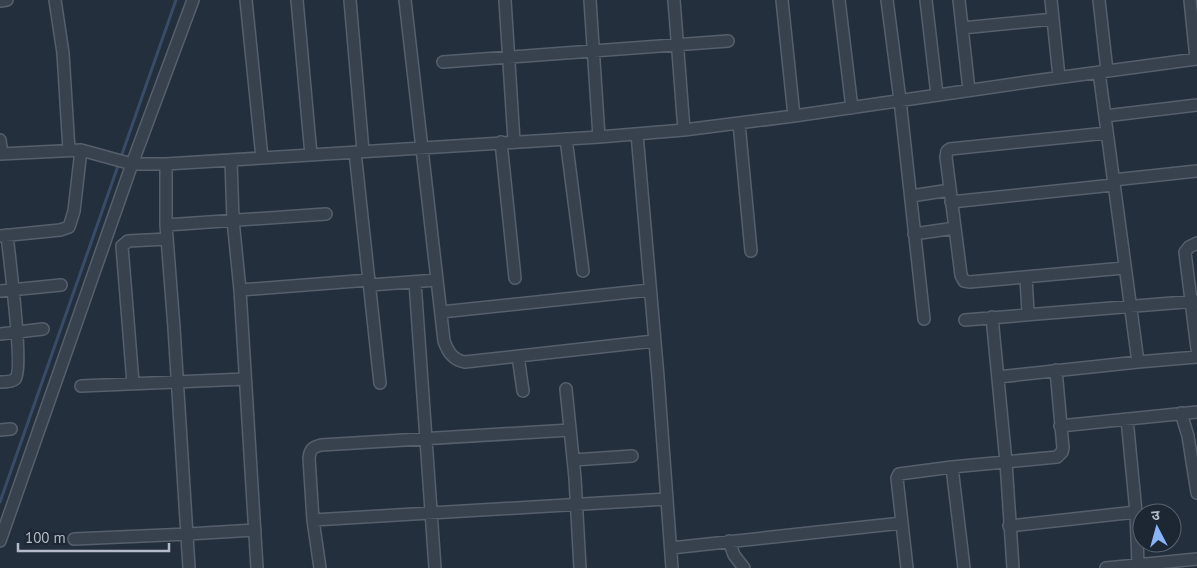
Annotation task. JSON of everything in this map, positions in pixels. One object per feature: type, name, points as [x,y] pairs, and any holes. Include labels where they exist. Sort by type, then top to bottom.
[{"type":"street","points":[[0,1],[7,0]]},
{"type":"street","points":[[55,0],[63,53],[69,150]]},
{"type":"street","points":[[0,541],[130,164],[193,0]]},
{"type":"street","points":[[246,0],[262,158]]},
{"type":"street","points":[[298,0],[311,155]]},
{"type":"street","points":[[350,0],[359,151],[380,383]]},
{"type":"street","points":[[405,0],[444,341],[450,353],[458,361],[465,362],[654,341]]},
{"type":"street","points":[[505,0],[514,141]]},
{"type":"street","points":[[590,0],[599,137]]},
{"type":"street","points":[[674,0],[684,130]]},
{"type":"street","points":[[782,0],[794,116]]},
{"type":"street","points":[[840,0],[852,108]]},
{"type":"street","points":[[887,0],[924,319]]},
{"type":"street","points":[[926,0],[937,95]]},
{"type":"street","points":[[959,0],[969,90]]},
{"type":"street","points":[[1050,0],[1059,77]]},
{"type":"street","points":[[1099,0],[1105,116],[1138,362]]},
{"type":"street","points":[[0,140],[1,154],[81,150],[130,164],[166,164],[684,130],[1196,59],[1190,0]]},
{"type":"street","points":[[962,28],[1053,19]]},
{"type":"street","points":[[443,62],[728,41]]},
{"type":"street","points":[[1105,116],[1197,105]]},
{"type":"street","points":[[739,123],[751,251]]},
{"type":"street","points":[[1107,133],[950,149],[947,151],[946,157],[961,275],[964,281],[1124,268]]},
{"type":"street","points":[[637,134],[672,568]]},
{"type":"street","points":[[566,139],[582,271]]},
{"type":"street","points":[[501,142],[515,278]]},
{"type":"street","points":[[0,382],[14,380],[18,373],[13,290],[4,235],[60,230],[69,227],[74,211],[81,150]]},
{"type":"street","points":[[232,160],[234,220],[258,568]]},
{"type":"street","points":[[166,164],[166,224],[189,568]]},
{"type":"street","points":[[911,196],[951,196],[1113,182],[1197,170]]},
{"type":"street","points":[[166,224],[326,214]]},
{"type":"street","points":[[914,234],[955,228]]},
{"type":"street","points":[[132,383],[122,246],[128,240],[167,239]]},
{"type":"street","points":[[1197,244],[1189,247],[1185,252],[1194,301],[1197,349]]},
{"type":"street","points":[[1026,277],[1028,313]]},
{"type":"street","points":[[240,290],[437,280]]},
{"type":"street","points":[[415,282],[435,568]]},
{"type":"street","points":[[0,291],[61,285]]},
{"type":"street","points":[[441,312],[650,290]]},
{"type":"street","points":[[965,320],[1028,313],[1194,301]]},
{"type":"street","points":[[992,317],[1014,568]]},
{"type":"street","points":[[0,334],[43,329]]},
{"type":"street","points":[[518,356],[523,390]]},
{"type":"street","points":[[998,377],[1197,357]]},
{"type":"street","points":[[907,568],[897,478],[899,474],[1057,457],[1063,448],[1056,370]]},
{"type":"street","points":[[81,386],[245,379]]},
{"type":"street","points":[[566,389],[580,568]]},
{"type":"street","points":[[1060,426],[1197,412]]},
{"type":"street","points":[[1181,413],[1188,436],[1197,493]]},
{"type":"street","points":[[1127,419],[1135,503]]},
{"type":"street","points":[[320,568],[313,520],[309,458],[310,451],[314,447],[321,445],[570,430]]},
{"type":"street","points":[[573,460],[632,456]]},
{"type":"street","points":[[952,467],[964,568]]},
{"type":"street","points":[[313,520],[667,499]]},
{"type":"street","points":[[1009,526],[1132,512]]},
{"type":"street","points":[[671,548],[902,523]]},
{"type":"street","points":[[74,539],[255,530]]},
{"type":"street","points":[[729,541],[734,555],[744,568]]},
{"type":"street","points":[[1138,553],[1138,565]]},
{"type":"street","points":[[1106,568],[1197,559]]},
{"type":"waterway","points":[[121,157],[176,0]]},
{"type":"waterway","points":[[0,502],[119,163]]}]
